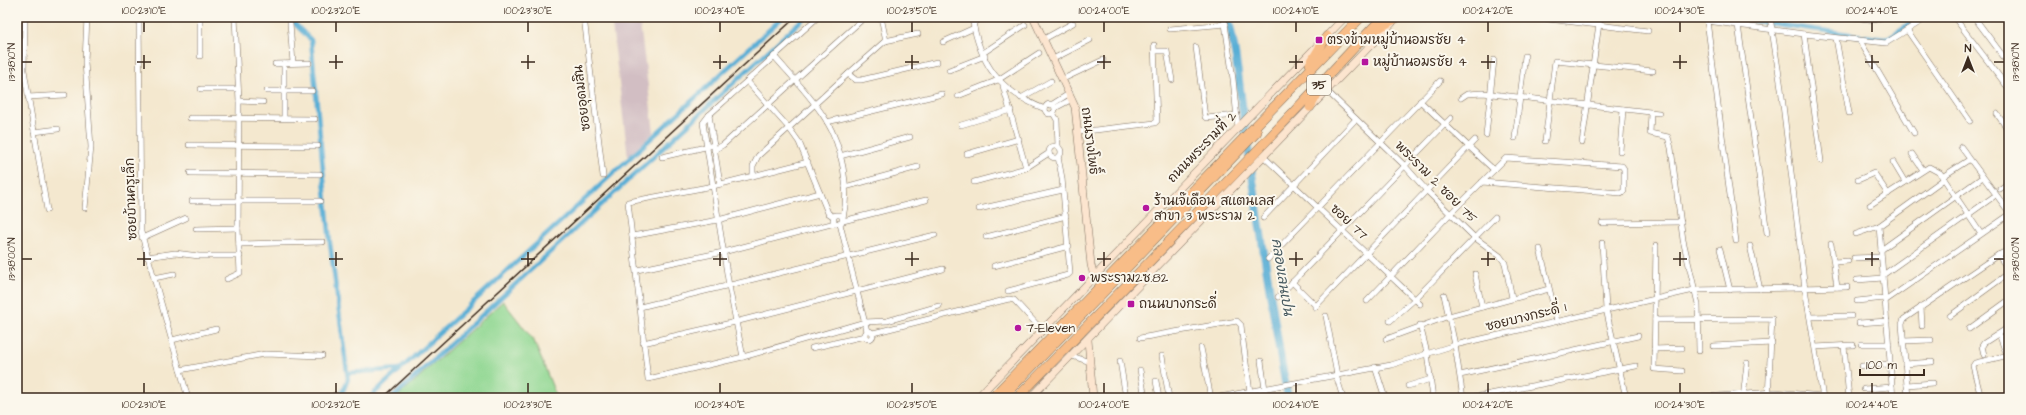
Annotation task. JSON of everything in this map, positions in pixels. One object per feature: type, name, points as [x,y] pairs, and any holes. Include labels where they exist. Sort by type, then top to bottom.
[{"type":"highway","name":"ถนนพระรามที่ 2","points":[[992,398],[1361,17]]},
{"type":"highway","points":[[1002,398],[1368,17]]},
{"type":"highway","points":[[1015,398],[1378,17]]},
{"type":"highway","name":"35","points":[[1015,398],[1254,154],[1383,17]]},
{"type":"highway","points":[[1366,36],[1398,17]]},
{"type":"highway","points":[[1266,115],[1311,63],[1327,36]]},
{"type":"highway","points":[[1310,107],[1327,77]]},
{"type":"main road","points":[[17,20],[25,17]]},
{"type":"main road","name":"ถนนพระรามที่ 2","points":[[977,398],[1345,17]]},
{"type":"main road","name":"35","points":[[1030,398],[1088,340],[1326,90],[1398,17]]},
{"type":"main road","name":"ถนนรางโพธิ์","points":[[1034,18],[1075,107],[1091,265],[1094,276]]},
{"type":"main road","points":[[1088,340],[1093,398]]},
{"type":"street","points":[[25,17],[24,70],[47,210]]},
{"type":"street","points":[[85,208],[91,146],[85,62],[87,17]]},
{"type":"street","name":"ซอยบ้านครูเล็ก","points":[[139,17],[142,238],[188,398]]},
{"type":"street","points":[[200,17],[200,56]]},
{"type":"street","points":[[227,279],[240,273],[238,228],[239,101],[236,17]]},
{"type":"street","name":"ซอยอุดมสิน","points":[[584,17],[603,176]]},
{"type":"street","points":[[707,20],[716,17]]},
{"type":"street","points":[[744,357],[729,286],[703,123],[709,115],[818,17]]},
{"type":"street","points":[[662,157],[706,146],[720,148],[865,17]]},
{"type":"street","points":[[881,17],[886,41]]},
{"type":"street","points":[[972,17],[984,55],[1003,86],[1021,98],[1045,109],[1047,113],[1071,96]]},
{"type":"street","points":[[943,42],[974,26],[983,17]]},
{"type":"street","points":[[1224,17],[1239,127]]},
{"type":"street","points":[[1582,143],[1600,17]]},
{"type":"street","points":[[1853,17],[1875,20],[1882,17]]},
{"type":"street","points":[[1954,17],[2009,89]]},
{"type":"street","points":[[1974,17],[2009,64]]},
{"type":"street","points":[[1688,398],[1768,395],[1823,397],[1806,289],[1781,88],[1770,18]]},
{"type":"street","points":[[1548,19],[1648,31]]},
{"type":"street","points":[[1736,241],[1707,21],[1886,43],[1920,22]]},
{"type":"street","points":[[290,23],[293,63]]},
{"type":"street","points":[[1044,39],[1073,23]]},
{"type":"street","points":[[1170,29],[1226,24]]},
{"type":"street","points":[[949,70],[984,55],[1025,25]]},
{"type":"street","points":[[1738,25],[1767,233]]},
{"type":"street","points":[[1908,30],[1970,121]]},
{"type":"street","points":[[753,176],[753,166],[755,160],[886,41],[918,34]]},
{"type":"street","points":[[1804,34],[1821,160]]},
{"type":"street","points":[[1836,38],[1849,113]]},
{"type":"street","points":[[1053,58],[1090,40]]},
{"type":"street","points":[[1860,41],[1914,132]]},
{"type":"street","points":[[1196,47],[1205,117],[1237,115]]},
{"type":"street","points":[[1078,132],[1155,123],[1157,121],[1154,48],[1167,51],[1172,80]]},
{"type":"street","points":[[958,96],[998,80],[1039,53]]},
{"type":"street","points":[[774,56],[816,105],[827,122],[840,156],[845,176],[846,206],[840,222]]},
{"type":"street","points":[[1515,138],[1525,56]]},
{"type":"street","points":[[1063,79],[1103,60]]},
{"type":"street","points":[[1486,135],[1494,60]]},
{"type":"street","points":[[1545,141],[1555,60],[1653,71]]},
{"type":"street","points":[[848,74],[856,80],[861,80],[937,62]]},
{"type":"street","points":[[275,64],[310,63]]},
{"type":"street","points":[[284,64],[284,118]]},
{"type":"street","points":[[747,81],[789,128],[799,142],[828,213],[840,222]]},
{"type":"street","points":[[1021,98],[1051,81]]},
{"type":"street","points":[[1268,260],[1440,81]]},
{"type":"street","points":[[1003,86],[1011,110],[1026,168]]},
{"type":"street","points":[[201,89],[238,89]]},
{"type":"street","name":"พระราม 2 ซอย 75","points":[[1326,90],[1405,166],[1427,191],[1474,237],[1500,256],[1505,263],[1512,298]]},
{"type":"street","points":[[268,91],[312,91]]},
{"type":"street","points":[[1462,98],[1474,93],[1490,94],[1659,113]]},
{"type":"street","points":[[28,97],[65,94]]},
{"type":"street","points":[[827,122],[942,94]]},
{"type":"street","points":[[239,101],[263,102]]},
{"type":"street","points":[[1420,101],[1494,170]]},
{"type":"street","points":[[1008,292],[1068,275],[1070,273],[1066,216],[1058,157],[1061,151],[1058,146],[1057,120],[1053,108],[1048,105],[1045,109]]},
{"type":"street","points":[[1620,151],[1623,109]]},
{"type":"street","points":[[961,125],[1011,110]]},
{"type":"street","points":[[1651,113],[1650,134],[1668,138],[1670,140],[1689,269],[1698,304],[1699,351]]},
{"type":"street","points":[[1996,114],[2009,131]]},
{"type":"street","points":[[709,115],[720,184]]},
{"type":"street","points":[[190,118],[315,119]]},
{"type":"street","points":[[1278,297],[1451,118]]},
{"type":"street","points":[[1263,218],[1356,119]]},
{"type":"street","points":[[34,132],[58,129]]},
{"type":"street","points":[[840,156],[910,137]]},
{"type":"street","points":[[967,154],[1019,139]]},
{"type":"street","points":[[1292,282],[1316,307],[1475,140]]},
{"type":"street","points":[[189,145],[318,146]]},
{"type":"street","points":[[974,182],[1026,168],[1049,153],[1052,146],[1058,146]]},
{"type":"street","points":[[1857,301],[1885,300],[1981,234],[2008,213],[1961,147]]},
{"type":"street","points":[[1049,153],[1053,158],[1058,157]]},
{"type":"street","points":[[1912,154],[1923,170]]},
{"type":"street","name":"ซอย 77","points":[[1263,156],[1420,304]]},
{"type":"street","points":[[1367,301],[1504,159],[1508,158],[1622,166],[1624,169],[1624,191],[1621,193],[1482,182]]},
{"type":"street","points":[[1856,234],[1879,226],[1967,160]]},
{"type":"street","points":[[808,162],[712,186],[629,201],[647,377],[650,380],[744,357],[865,322],[887,321],[940,306]]},
{"type":"street","points":[[1893,162],[1905,182]]},
{"type":"street","points":[[845,187],[918,167]]},
{"type":"street","points":[[1870,205],[1923,170],[1930,167],[1943,178],[1981,234]]},
{"type":"street","points":[[190,173],[320,174]]},
{"type":"street","points":[[1858,180],[1874,173],[1888,194]]},
{"type":"street","points":[[1881,250],[1980,179]]},
{"type":"street","points":[[2000,189],[2009,183]]},
{"type":"street","points":[[979,209],[1063,190]]},
{"type":"street","points":[[632,236],[718,220],[820,193]]},
{"type":"street","points":[[1857,280],[1883,277],[1993,197]]},
{"type":"street","points":[[637,270],[724,252],[926,200]]},
{"type":"street","points":[[192,201],[320,201]]},
{"type":"street","points":[[834,217],[840,214],[840,222],[868,333]]},
{"type":"street","points":[[986,237],[1066,216]]},
{"type":"street","points":[[1390,321],[1415,299],[1495,217]]},
{"type":"street","points":[[142,238],[186,218]]},
{"type":"street","points":[[1602,223],[1681,222]]},
{"type":"street","points":[[1879,226],[1893,398]]},
{"type":"street","points":[[196,228],[238,228]]},
{"type":"street","points":[[640,307],[849,257],[935,234]]},
{"type":"street","points":[[239,244],[323,242]]},
{"type":"street","points":[[1602,243],[1606,309],[1626,398]]},
{"type":"street","points":[[1831,244],[1837,288]]},
{"type":"street","points":[[1656,245],[1654,369],[1682,371]]},
{"type":"street","points":[[994,266],[1068,246]]},
{"type":"street","points":[[1750,246],[1760,289]]},
{"type":"street","points":[[1720,248],[1730,290]]},
{"type":"street","points":[[1540,249],[1557,321]]},
{"type":"street","points":[[1908,398],[1903,321],[1998,254],[2009,250]]},
{"type":"street","points":[[147,257],[175,253],[199,256],[240,256]]},
{"type":"street","points":[[1950,316],[2009,272],[1998,254]]},
{"type":"street","points":[[1854,258],[1881,257]]},
{"type":"street","points":[[1834,262],[1848,261]]},
{"type":"street","points":[[644,343],[737,322],[943,269]]},
{"type":"street","points":[[154,278],[174,274]]},
{"type":"street","points":[[1475,274],[1482,307]]},
{"type":"street","name":"ซอยบางกระดี่ 1","points":[[1214,398],[1390,365],[1455,345],[1655,297],[1694,290],[1847,287]]},
{"type":"street","points":[[1386,339],[1420,325],[1449,316],[1549,289]]},
{"type":"street","points":[[1444,295],[1455,345],[1463,398]]},
{"type":"street","points":[[812,348],[1009,299],[1014,300],[1042,330]]},
{"type":"street","points":[[1969,329],[2009,300]]},
{"type":"street","points":[[1921,307],[1922,326]]},
{"type":"street","points":[[1326,316],[1336,375],[1343,398]]},
{"type":"street","points":[[1810,317],[1851,316]]},
{"type":"street","points":[[1655,320],[1770,318],[1772,321],[1772,343],[1768,395]]},
{"type":"street","points":[[1140,338],[1237,321],[1241,325],[1250,392]]},
{"type":"street","points":[[1859,323],[1887,321]]},
{"type":"street","points":[[1420,325],[1427,353],[1433,398]]},
{"type":"street","points":[[1984,355],[1983,345],[2009,326]]},
{"type":"street","points":[[172,340],[216,329]]},
{"type":"street","points":[[1999,334],[2005,350]]},
{"type":"street","points":[[1460,375],[1638,336]]},
{"type":"street","points":[[1904,341],[1931,340]]},
{"type":"street","points":[[1713,346],[1772,343]]},
{"type":"street","points":[[1861,344],[1889,344]]},
{"type":"street","points":[[1815,346],[1853,346]]},
{"type":"street","points":[[1844,346],[1849,398]]},
{"type":"street","points":[[1201,348],[1211,398]]},
{"type":"street","points":[[1654,349],[1682,348]]},
{"type":"street","points":[[180,370],[265,354],[322,356]]},
{"type":"street","points":[[1981,398],[1973,366],[1975,363],[2009,355]]},
{"type":"street","points":[[1072,356],[1090,362]]},
{"type":"street","points":[[1162,356],[1169,398]]},
{"type":"street","points":[[1120,361],[1126,398]]},
{"type":"street","points":[[1261,361],[1265,389]]},
{"type":"street","points":[[1905,364],[1932,362]]},
{"type":"street","points":[[1743,396],[1747,363]]},
{"type":"street","points":[[1862,366],[1890,364]]},
{"type":"street","points":[[1468,398],[1636,366]]},
{"type":"street","points":[[1375,367],[1385,398]]},
{"type":"street","points":[[1140,370],[1144,398]]},
{"type":"street","points":[[1408,386],[1431,379]]},
{"type":"street","points":[[1156,381],[1158,398]]},
{"type":"street","points":[[1907,385],[1933,382]]},
{"type":"street","points":[[1864,389],[1892,387]]},
{"type":"shaded area","points":[[611,17],[639,17],[654,132],[628,157]]},
{"type":"green space","points":[[503,301],[534,341],[557,398],[396,398]]},
{"type":"waterway","points":[[288,17],[311,40],[330,243],[348,379],[340,398]]},
{"type":"waterway","points":[[369,398],[783,17]]},
{"type":"waterway","points":[[392,398],[805,17]]},
{"type":"waterway","name":"คลองเลนเปน","points":[[1228,17],[1236,59],[1265,263],[1288,398]]},
{"type":"waterway","points":[[1724,17],[1886,39],[1919,17]]},
{"type":"waterway","points":[[347,373],[400,369]]},
{"type":"railway","points":[[383,398],[796,17]]},
{"type":"place","name":"ตรงข้ามหมู่บ้านอมรชัย 4","points":[[1319,40]]},
{"type":"place","name":"หมู่บ้านอมรชัย 4","points":[[1365,62]]},
{"type":"place","name":"ร้านเจ๊เดือน สแตนเลส สาขา 3 พระราม 2","points":[[1146,208]]},
{"type":"place","name":"พระราม2ซ.82","points":[[1082,278]]},
{"type":"place","name":"ถนนบางกระดี่","points":[[1131,304]]},
{"type":"place","name":"7-Eleven","points":[[1018,328]]}]
